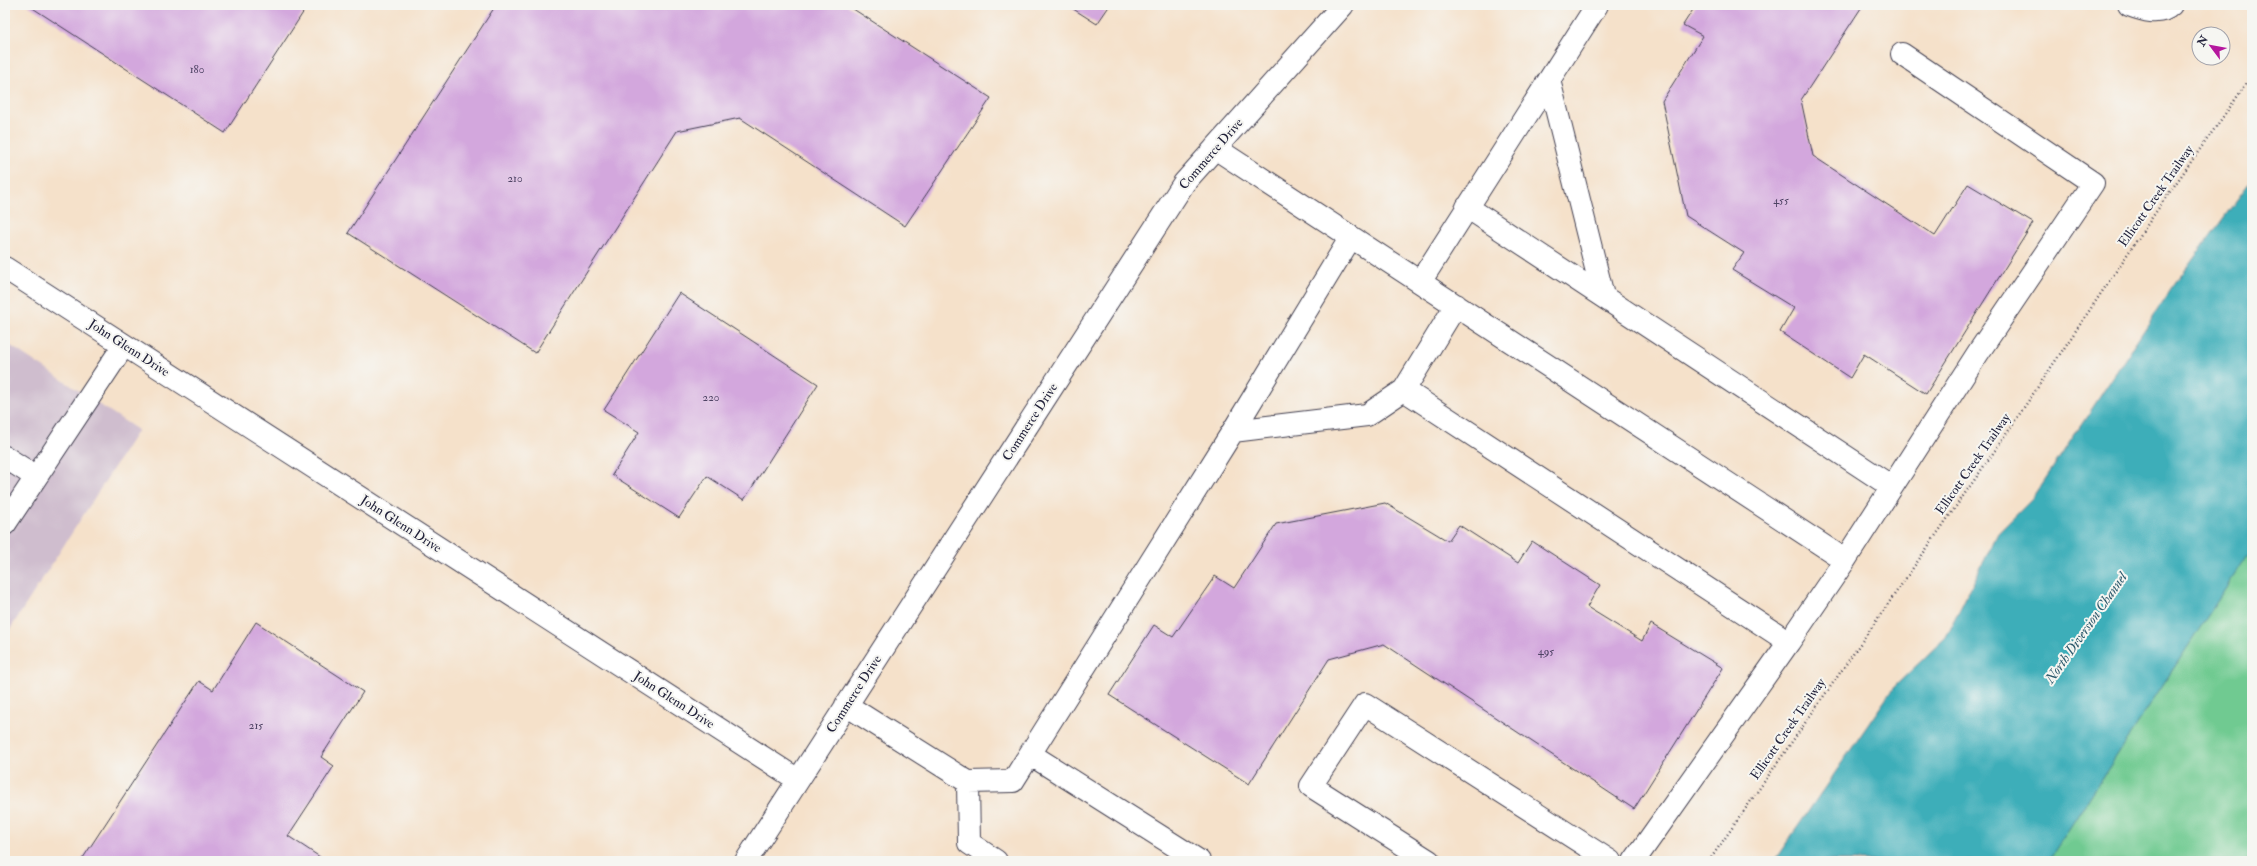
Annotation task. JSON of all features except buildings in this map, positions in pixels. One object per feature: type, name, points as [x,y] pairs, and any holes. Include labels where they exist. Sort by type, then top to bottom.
[{"type":"street","name":"Commerce Drive","points":[[746,861],[1184,183],[1343,5]]},
{"type":"street","points":[[1420,282],[1597,5]]},
{"type":"street","points":[[2129,5],[2150,12],[2167,10],[2172,5]]},
{"type":"street","points":[[1634,861],[1789,642],[1892,487],[1978,353],[2093,183],[1902,54]]},
{"type":"street","points":[[1549,80],[1603,296]]},
{"type":"street","points":[[1216,148],[1844,560]]},
{"type":"street","points":[[1468,207],[1892,487]]},
{"type":"street","points":[[846,705],[968,782],[1013,781],[1233,431],[1351,237]]},
{"type":"street","name":"John Glenn Drive","points":[[5,268],[798,780]]},
{"type":"street","points":[[1233,431],[1367,415],[1404,390],[1456,305]]},
{"type":"street","points":[[5,524],[124,345]]},
{"type":"street","points":[[1404,390],[1789,642]]},
{"type":"street","points":[[5,457],[36,478]]},
{"type":"street","points":[[1429,861],[1311,786],[1365,704],[1610,861]]},
{"type":"street","points":[[1030,754],[1199,861]]},
{"type":"street","points":[[968,782],[969,843],[996,861]]},
{"type":"path","name":"Ellicott Creek Trailway","points":[[1709,861],[1998,446],[2164,200],[2252,76]]},
{"type":"shaded area","points":[[5,342],[138,430],[5,637]]},
{"type":"green space","points":[[2252,548],[2252,861],[2048,861]]},
{"type":"water","name":"North Diversion Channel","points":[[2252,179],[2252,548],[2048,861],[1774,861],[1894,687],[1946,637],[1998,533],[2032,499],[2172,288]]}]
